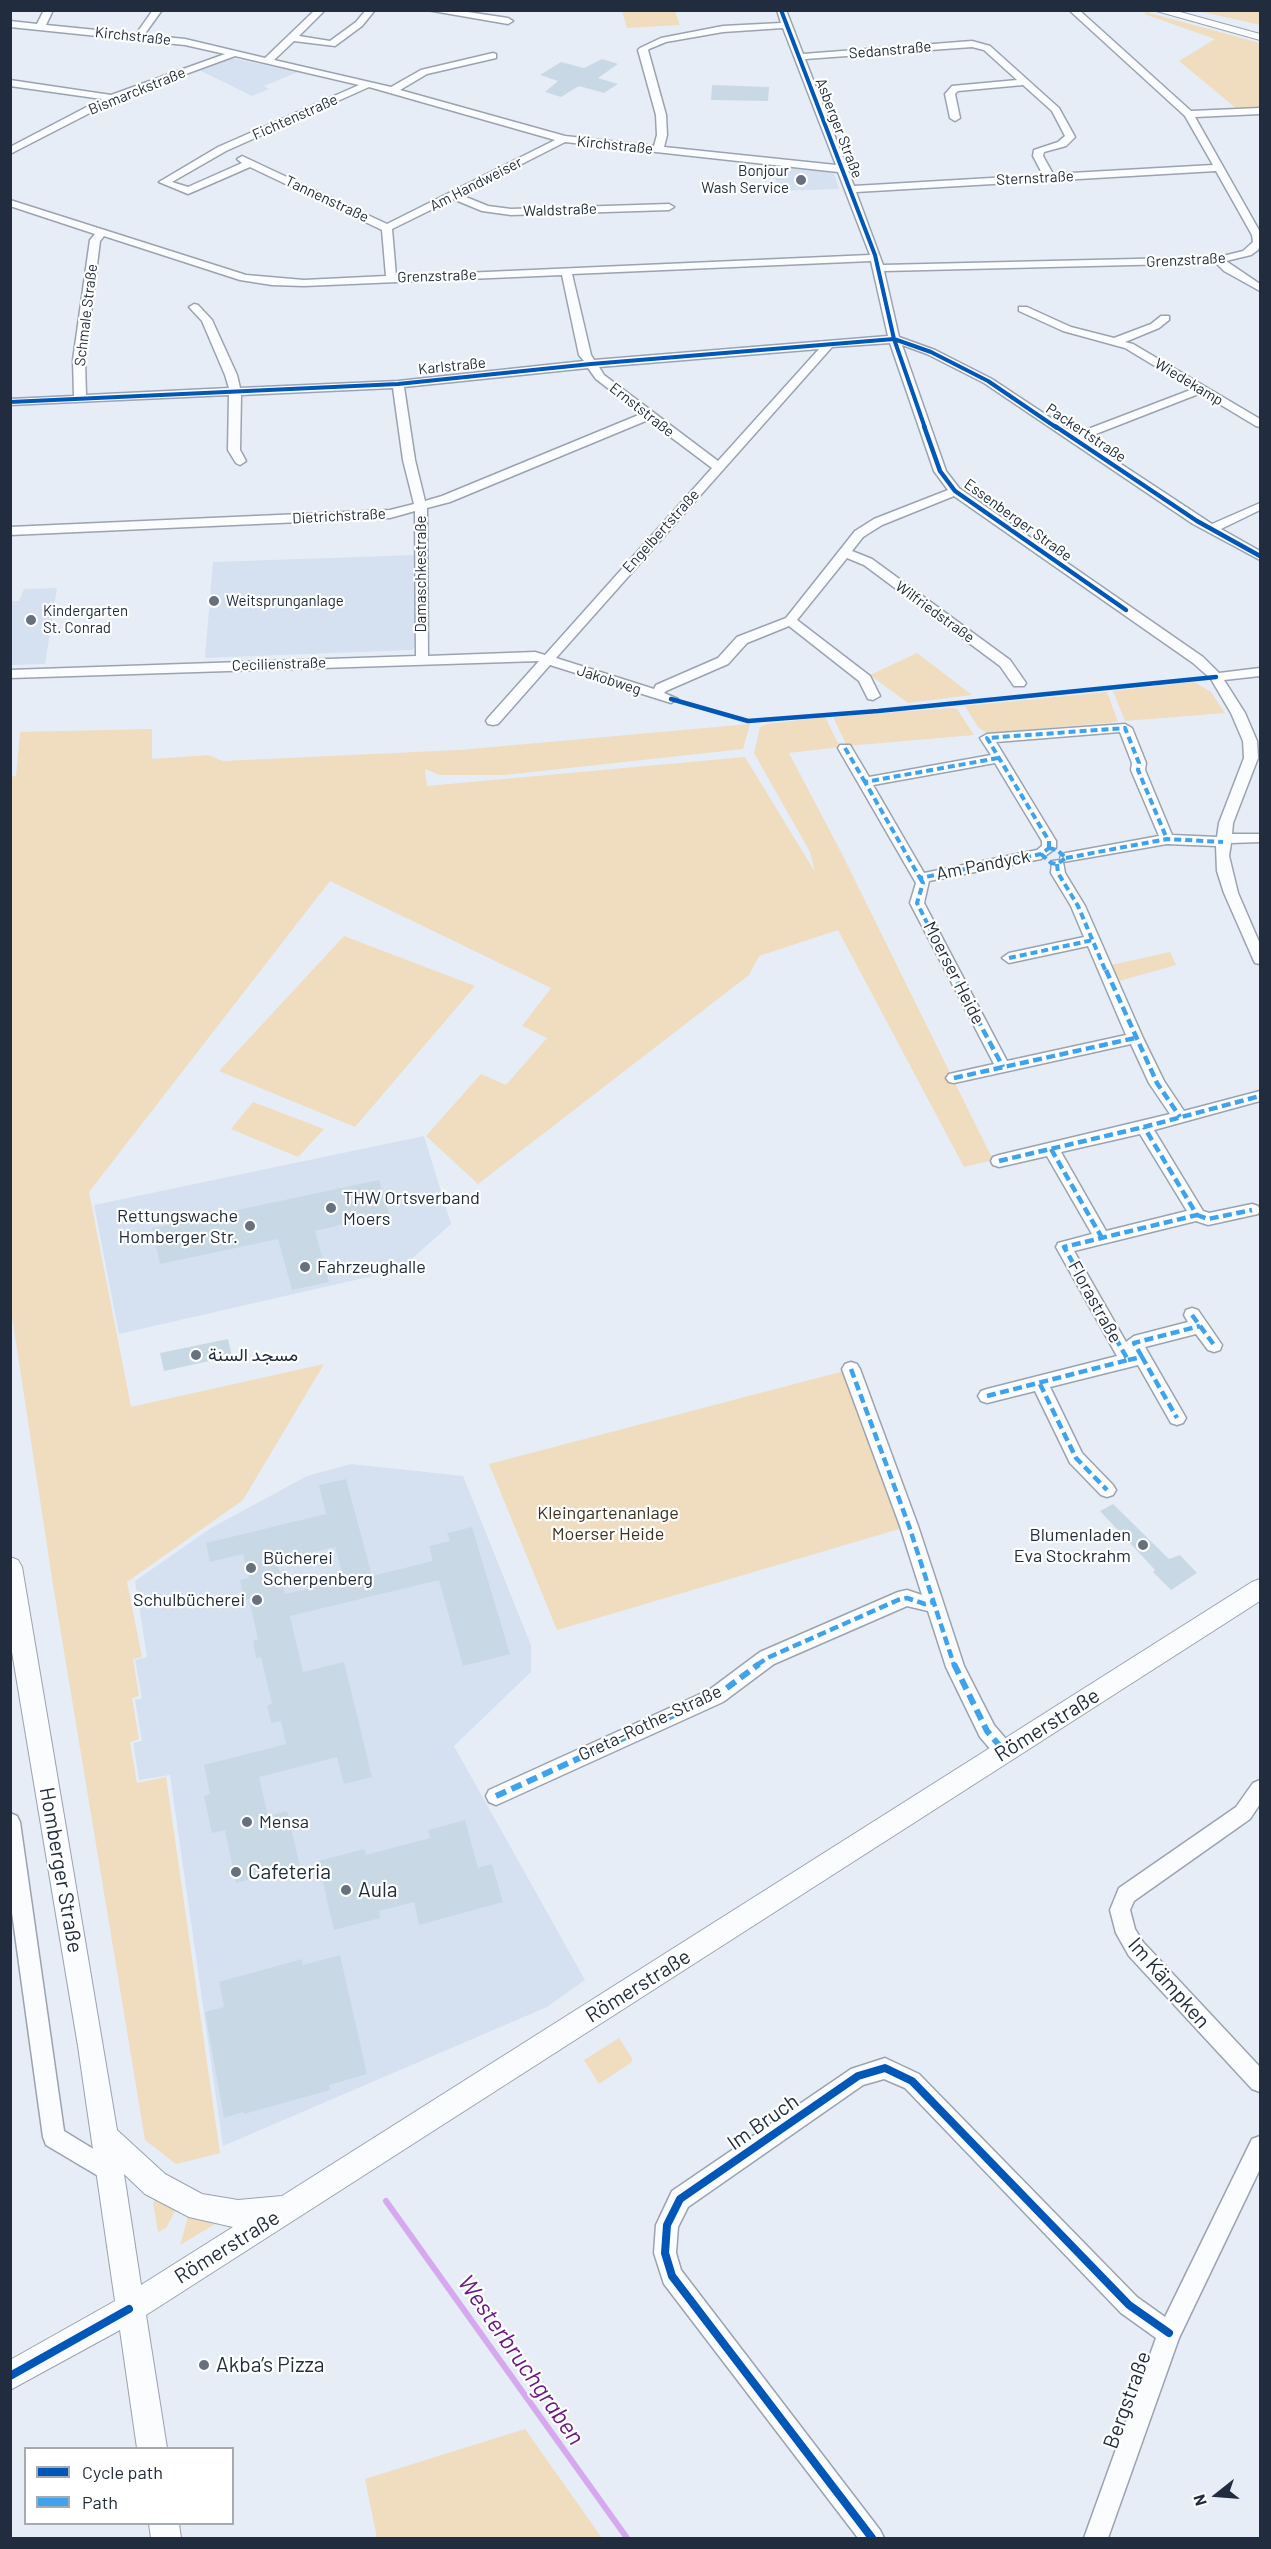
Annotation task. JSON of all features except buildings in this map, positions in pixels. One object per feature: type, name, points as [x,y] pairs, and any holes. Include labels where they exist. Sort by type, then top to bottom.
[{"type":"main road","points":[[1158,10],[1260,37]]},
{"type":"main road","name":"Homberger Straße","points":[[10,1567],[105,2137],[129,2309],[152,2447]]},
{"type":"main road","name":"Römerstraße","points":[[10,2376],[129,2309],[1260,1589]]},
{"type":"main road","points":[[105,2137],[155,2184],[199,2207],[238,2214],[264,2213],[292,2206]]},
{"type":"street","points":[[41,27],[49,10]]},
{"type":"street","points":[[139,36],[158,10]]},
{"type":"street","points":[[267,61],[321,10]]},
{"type":"street","points":[[293,38],[332,44],[359,24],[372,10]]},
{"type":"street","points":[[431,10],[508,21]]},
{"type":"street","name":"Asberger Straße","points":[[782,10],[877,260]]},
{"type":"street","name":"Grenzstraße","points":[[10,203],[244,278],[304,283],[566,270],[877,260],[1219,261],[1247,253],[1258,242],[1257,235],[1189,114],[1073,10]]},
{"type":"street","name":"Kirchstraße","points":[[10,24],[185,42],[393,90],[564,140],[842,169]]},
{"type":"street","points":[[658,149],[662,135],[662,115],[643,50],[646,46],[723,28],[787,25]]},
{"type":"street","name":"Sedanstraße","points":[[799,57],[981,45],[1027,82]]},
{"type":"street","name":"Bismarckstraße","points":[[10,151],[112,98],[233,54]]},
{"type":"street","points":[[393,90],[424,72],[493,56]]},
{"type":"street","points":[[955,118],[950,94],[956,88],[1027,82],[1056,110],[1070,137],[1062,144],[1039,150],[1038,156],[1049,176]]},
{"type":"street","points":[[10,83],[112,98]]},
{"type":"street","name":"Fichtenstraße","points":[[250,163],[189,191],[164,182],[222,149],[368,84]]},
{"type":"street","points":[[1189,114],[1260,111]]},
{"type":"street","name":"Am Handweiser","points":[[387,228],[564,140]]},
{"type":"street","name":"Tannenstraße","points":[[222,149],[387,228],[391,278]]},
{"type":"street","name":"Sternstraße","points":[[850,189],[1219,168]]},
{"type":"street","name":"Waldstraße","points":[[455,196],[486,209],[511,212],[669,207]]},
{"type":"street","name":"Schmale Straße","points":[[80,398],[79,360],[95,240],[100,233]]},
{"type":"street","name":"Essenberger Straße","points":[[877,260],[894,339],[940,471],[955,491],[1191,655],[1216,677],[1238,712],[1252,749],[1251,758],[1232,804],[1223,841],[1224,870],[1260,959]]},
{"type":"street","points":[[1219,261],[1227,269],[1260,288]]},
{"type":"street","name":"Ernststraße","points":[[566,270],[585,355],[600,377],[708,461],[718,466]]},
{"type":"street","points":[[194,307],[207,320],[231,375],[235,392],[234,450],[240,461]]},
{"type":"street","name":"Wiedekamp","points":[[1023,309],[1067,329],[1118,341],[1260,424]]},
{"type":"street","points":[[1118,341],[1155,326],[1165,318]]},
{"type":"street","name":"Karlstraße","points":[[10,402],[398,384],[591,364],[894,339]]},
{"type":"street","name":"Packertstraße","points":[[894,339],[931,352],[988,381],[1212,529],[1260,556]]},
{"type":"street","name":"Engelbertstraße","points":[[493,721],[830,343]]},
{"type":"street","name":"Damaschkestraße","points":[[398,384],[409,460],[421,507],[422,659]]},
{"type":"street","points":[[1074,439],[1202,389]]},
{"type":"street","name":"Dietrichstraße","points":[[10,531],[390,514],[421,507],[649,415]]},
{"type":"street","points":[[656,695],[661,688],[723,661],[742,640],[790,621],[859,534],[878,522],[955,491]]},
{"type":"street","points":[[1212,529],[1260,506]]},
{"type":"street","name":"Wilfriedstraße","points":[[843,552],[867,562],[1005,663],[1019,683]]},
{"type":"street","points":[[790,621],[865,680],[873,696]]},
{"type":"street","name":"Cecilienstraße","points":[[10,674],[422,659],[536,656],[547,659]]},
{"type":"street","name":"Jakobweg","points":[[547,659],[671,699]]},
{"type":"street","points":[[1216,677],[1260,672]]},
{"type":"street","name":"Am Pandyck","points":[[845,748],[920,878],[1045,851],[1049,841],[987,738],[1125,728],[1139,763],[1138,770],[1167,839]]},
{"type":"street","points":[[865,782],[998,758]]},
{"type":"street","points":[[1045,851],[1051,863],[1167,839],[1223,841],[1260,838]]},
{"type":"street","points":[[1061,861],[1058,873],[1078,906],[1157,1083],[1180,1117]]},
{"type":"street","name":"Moerser Heide","points":[[920,878],[923,883],[917,903],[1003,1067]]},
{"type":"street","points":[[1009,958],[1093,940]]},
{"type":"street","points":[[954,1078],[1135,1038]]},
{"type":"street","points":[[999,1161],[1144,1127],[1260,1096]]},
{"type":"street","points":[[1144,1127],[1197,1215]]},
{"type":"street","points":[[1051,1149],[1102,1238]]},
{"type":"street","name":"Florastraße","points":[[1177,1418],[1135,1359],[1064,1247],[1197,1215],[1208,1219],[1252,1210]]},
{"type":"street","name":"Florastraße","points":[[1135,1359],[1134,1343],[1196,1320],[1214,1345]]},
{"type":"street","name":"Florastraße","points":[[987,1396],[1135,1359]]},
{"type":"street","points":[[851,1369],[909,1526],[955,1667],[987,1731],[1005,1752]]},
{"type":"street","points":[[1040,1384],[1076,1458],[1107,1490]]},
{"type":"street","name":"Greta-Rothe-Straße","points":[[496,1796],[716,1696],[767,1658],[789,1648],[898,1600],[907,1598],[925,1604],[933,1602]]},
{"type":"street","name":"Im Kämpken","points":[[1260,1789],[1243,1813],[1126,1895],[1120,1910],[1126,1933],[1136,1948],[1260,2082]]},
{"type":"street","points":[[10,1822],[54,2137],[110,2172]]},
{"type":"street","name":"Im Bruch","points":[[872,2538],[672,2276],[665,2253],[667,2225],[681,2199],[858,2076],[885,2068],[912,2081],[1129,2305],[1169,2333]]},
{"type":"street","name":"Bergstraße","points":[[1096,2538],[1169,2333],[1260,2147]]},
{"type":"shaded area","points":[[231,58],[298,72],[264,86],[269,89],[252,96],[199,70]]},
{"type":"shaded area","points":[[772,166],[834,173],[839,189],[779,191]]},
{"type":"shaded area","points":[[416,555],[416,646],[412,650],[205,658],[213,562]]},
{"type":"shaded area","name":"Kindergarten St. Conrad","points":[[57,588],[45,664],[11,665],[11,601],[19,601],[24,589]]},
{"type":"shaded area","points":[[424,1136],[451,1224],[399,1270],[119,1334],[94,1205]]},
{"type":"shaded area","points":[[351,1464],[463,1476],[531,1645],[531,1672],[454,1746],[585,1980],[547,2007],[223,2146],[170,1775],[139,1780],[133,1743],[142,1741],[135,1700],[142,1698],[135,1660],[147,1657],[135,1581],[211,1528],[307,1476]]},
{"type":"green space","points":[[622,11],[675,11],[680,25],[627,28]]},
{"type":"green space","points":[[1198,11],[1260,11],[1260,25],[1252,23]]},
{"type":"green space","points":[[1146,12],[1260,43],[1260,108],[1237,109],[1179,61],[1215,39],[1144,14]]},
{"type":"green space","points":[[917,653],[972,695],[908,703],[870,675]]},
{"type":"green space","points":[[1194,682],[1211,692],[1225,713],[1125,721],[1113,691]]},
{"type":"green space","points":[[1107,692],[1118,722],[987,733],[978,727],[965,706]]},
{"type":"green space","points":[[957,709],[974,735],[847,746],[833,717]]},
{"type":"green space","points":[[825,717],[840,747],[789,753],[842,854],[993,1160],[964,1167],[838,930],[759,956],[749,975],[478,1184],[426,1136],[481,1074],[506,1085],[547,1038],[522,1026],[551,988],[330,881],[89,1192],[131,1407],[324,1364],[243,1500],[127,1582],[142,1657],[133,1659],[139,1696],[132,1698],[139,1739],[130,1742],[137,1783],[166,1777],[220,2153],[176,2164],[145,2140],[53,1585],[11,1310],[10,777],[16,776],[20,732],[152,729],[152,759],[208,755],[223,761],[459,750],[750,724],[743,749],[505,775],[440,775],[425,769],[427,786],[745,757],[815,872],[810,852],[754,753],[760,727],[767,724]]},
{"type":"green space","points":[[344,936],[475,986],[355,1127],[219,1071]]},
{"type":"green space","points":[[1170,952],[1176,965],[1119,981],[1111,965]]},
{"type":"green space","points":[[253,1102],[324,1129],[298,1157],[231,1129]]},
{"type":"green space","name":"Kleingartenanlage Moerser Heide","points":[[848,1370],[906,1527],[557,1630],[489,1464]]},
{"type":"green space","points":[[619,2038],[632,2058],[632,2062],[599,2084],[584,2060]]},
{"type":"green space","points":[[155,2200],[176,2209],[166,2228],[158,2232],[153,2203]]},
{"type":"green space","points":[[189,2214],[216,2222],[180,2245]]},
{"type":"green space","points":[[525,2429],[602,2538],[377,2538],[365,2479]]},
{"type":"waterway","name":"Westerbruchgraben","points":[[386,2201],[627,2538]]},
{"type":"marked path","points":[[1049,848],[1049,841],[987,738],[1125,728],[1139,763],[1138,770],[1167,839]]},
{"type":"marked path","points":[[845,748],[865,782]]},
{"type":"marked path","points":[[998,758],[865,782],[920,878],[1041,854],[1049,848]]},
{"type":"marked path","points":[[1066,858],[1167,839],[1223,842]]},
{"type":"marked path","points":[[1041,854],[1051,863],[1057,864],[1066,858],[1057,850],[1049,848]]},
{"type":"marked path","points":[[1057,864],[1058,873],[1078,906],[1135,1038],[1157,1083],[1180,1117]]},
{"type":"marked path","points":[[920,878],[923,883],[917,903],[1003,1067]]},
{"type":"marked path","points":[[1009,958],[1093,940]]},
{"type":"marked path","points":[[954,1078],[1135,1038]]},
{"type":"marked path","points":[[999,1161],[1144,1127],[1260,1096]]},
{"type":"marked path","points":[[987,1396],[1128,1360],[1064,1247],[1197,1215],[1144,1127]]},
{"type":"marked path","points":[[1051,1149],[1102,1238]]},
{"type":"marked path","points":[[1197,1215],[1208,1219],[1252,1210]]},
{"type":"marked path","points":[[1192,1315],[1214,1345]]},
{"type":"marked path","points":[[1142,1357],[1134,1343],[1200,1326]]},
{"type":"marked path","points":[[1128,1360],[1142,1357],[1177,1418]]},
{"type":"marked path","points":[[851,1369],[909,1526],[955,1667],[987,1731],[1005,1752]]},
{"type":"marked path","points":[[1040,1384],[1076,1458],[1107,1490]]},
{"type":"marked path","points":[[496,1796],[716,1696],[767,1658],[898,1600],[907,1598],[925,1604],[933,1602]]},
{"type":"cycle path","points":[[781,10],[875,255],[894,339],[940,471],[955,491],[1126,610]]},
{"type":"cycle path","points":[[10,402],[398,384],[591,364],[894,339],[931,352],[988,381],[1197,521],[1260,556]]},
{"type":"cycle path","points":[[671,699],[748,721],[878,711],[1216,677]]},
{"type":"cycle path","points":[[872,2538],[672,2276],[665,2253],[667,2225],[680,2199],[858,2076],[885,2068],[912,2081],[1129,2305],[1169,2333]]},
{"type":"cycle path","points":[[10,2376],[129,2309]]},
{"type":"place","name":"Bonjour Wash Service","points":[[801,180]]},
{"type":"place","name":"Weitsprunganlage","points":[[214,601]]},
{"type":"place","name":"Kindergarten St. Conrad","points":[[31,620]]},
{"type":"place","name":"THW Ortsverband Moers","points":[[331,1208]]},
{"type":"place","name":"Rettungswache Homberger Str.","points":[[250,1226]]},
{"type":"place","name":"Fahrzeughalle","points":[[305,1267]]},
{"type":"place","name":"مسجد السنة","points":[[196,1355]]},
{"type":"place","name":"Blumenladen Eva Stockrahm","points":[[1143,1545]]},
{"type":"place","name":"Bücherei Scherpenberg","points":[[251,1568]]},
{"type":"place","name":"Schulbücherei","points":[[257,1600]]},
{"type":"place","name":"Mensa","points":[[247,1822]]},
{"type":"place","name":"Cafeteria","points":[[236,1872]]},
{"type":"place","name":"Aula","points":[[346,1890]]},
{"type":"place","name":"Akba’s Pizza","points":[[204,2365]]}]
